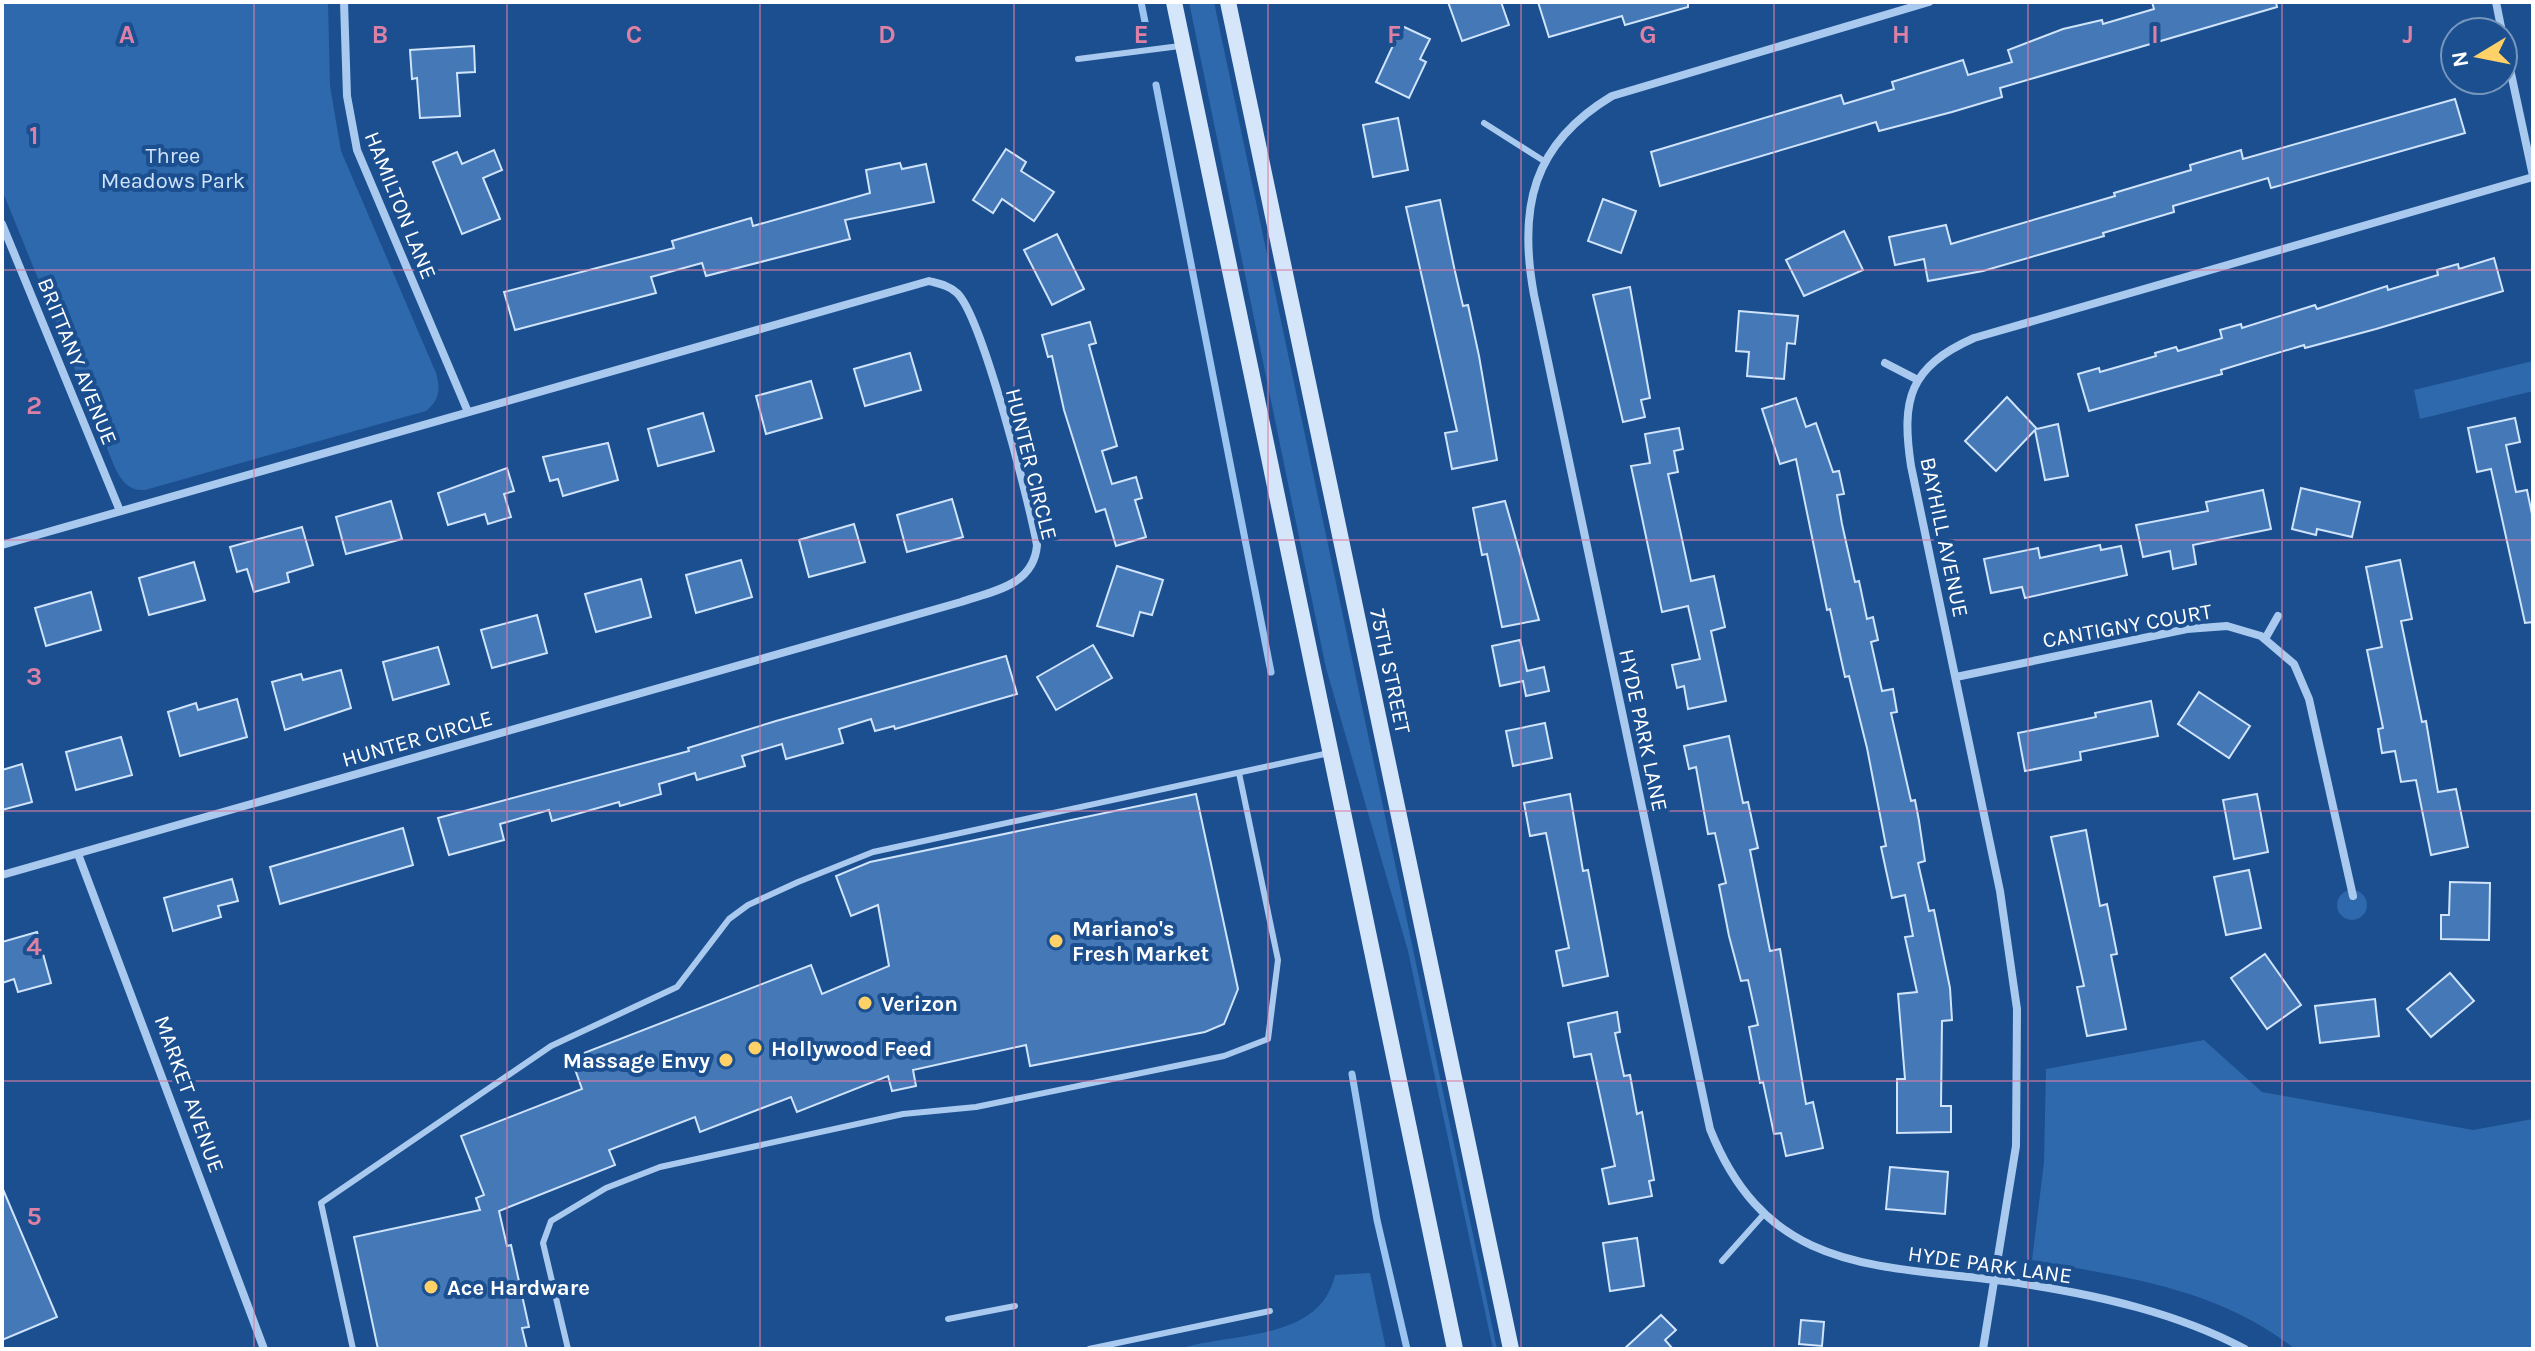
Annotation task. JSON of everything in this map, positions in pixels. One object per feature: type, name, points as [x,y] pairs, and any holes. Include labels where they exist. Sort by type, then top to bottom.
[{"type":"main road","points":[[1174,2],[1455,1349]]},
{"type":"main road","name":"75TH STREET","points":[[1228,2],[1511,1349]]},
{"type":"street","name":"HAMILTON LANE","points":[[344,2],[347,96],[357,150],[468,412]]},
{"type":"street","name":"HYDE PARK LANE","points":[[1929,2],[1612,96],[1568,129],[1544,161],[1531,200],[1527,229],[1534,295],[1710,1129],[1743,1189],[1764,1214],[1821,1252],[1865,1266],[1997,1280],[2110,1300],[2171,1317],[2245,1349]]},
{"type":"street","points":[[2516,96],[2533,176]]},
{"type":"street","name":"BAYHILL AVENUE","points":[[1983,1349],[1997,1280],[2016,1146],[2017,1020],[2000,891],[1905,428],[1908,403],[1918,380],[1935,358],[1974,338],[2533,176]]},
{"type":"street","name":"BRITTANY AVENUE","points":[[2,224],[120,511]]},
{"type":"street","name":"HUNTER CIRCLE","points":[[2,545],[929,281],[945,285],[958,293],[970,310],[1033,524],[1036,559],[1025,577],[961,602],[2,875]]},
{"type":"street","points":[[1885,363],[1918,380]]},
{"type":"street","points":[[2265,639],[2278,616]]},
{"type":"street","name":"CANTIGNY COURT","points":[[1956,677],[2198,627],[2239,627],[2265,639],[2294,664],[2309,699],[2353,896]]},
{"type":"street","name":"MARKET AVENUE","points":[[78,854],[264,1349]]},
{"type":"lane","points":[[1078,59],[1183,46]]},
{"type":"lane","points":[[1484,123],[1544,161]]},
{"type":"lane","points":[[353,1349],[321,1203],[551,1046],[677,987],[729,919],[748,905],[873,852],[1329,753]]},
{"type":"lane","points":[[568,1349],[543,1243],[545,1232],[551,1221],[606,1188],[660,1167],[791,1136],[903,1114],[1014,1100],[1224,1056],[1268,1039],[1278,960],[1239,773]]},
{"type":"lane","points":[[1722,1261],[1764,1214]]},
{"type":"lane","points":[[948,1319],[1015,1306]]},
{"type":"lane","points":[[1089,1349],[1270,1311]]},
{"type":"green space","name":"Three Meadows Park","points":[[2,2],[328,2],[330,86],[341,151],[436,373],[438,394],[434,403],[426,411],[145,490],[127,485],[115,468],[2,190]]},
{"type":"green space","points":[[1189,2],[1214,2],[1497,1349],[1493,1349],[1408,951],[1326,668]]},
{"type":"green space","points":[[2533,361],[2533,391],[2420,419],[2414,390]]},
{"type":"green space","points":[[2352,890],[2363,894],[2367,905],[2363,916],[2352,920],[2341,916],[2337,905],[2341,894]]},
{"type":"green space","points":[[2204,1040],[2262,1092],[2473,1130],[2533,1119],[2533,1349],[2295,1349],[2234,1311],[2202,1298],[2136,1280],[2032,1260],[2044,1162],[2046,1069]]},
{"type":"green space","points":[[1370,1273],[1386,1349],[1179,1349],[1271,1331],[1293,1323],[1312,1312],[1326,1297],[1335,1275]]},
{"type":"building","points":[[1448,2],[1501,2],[1509,25],[1462,41]]},
{"type":"building","points":[[1538,2],[1688,2],[1688,7],[1625,25],[1622,16],[1549,37]]},
{"type":"building","points":[[2152,2],[2276,2],[2277,7],[2000,88],[2002,97],[1952,112],[1879,131],[1876,122],[1660,186],[1651,152],[1841,95],[1844,104],[1894,89],[1892,82],[1963,60],[1968,75],[2012,62],[2008,50],[2063,29],[2102,20],[2103,24],[2154,9]]},
{"type":"building","points":[[1402,26],[1430,39],[1420,59],[1426,62],[1409,98],[1376,82]]},
{"type":"building","points":[[474,46],[475,72],[457,73],[460,116],[420,118],[417,78],[412,79],[410,50]]},
{"type":"building","points":[[2455,99],[2465,133],[2271,188],[2268,178],[2173,206],[2174,212],[2103,233],[2104,236],[1983,271],[1928,281],[1924,259],[1895,265],[1889,237],[1946,225],[1951,244],[2115,196],[2114,193],[2191,170],[2190,165],[2241,150],[2243,159]]},
{"type":"building","points":[[1398,118],[1408,170],[1373,177],[1363,125]]},
{"type":"building","points":[[1006,149],[1026,162],[1021,171],[1054,192],[1034,221],[1002,199],[993,213],[973,200]]},
{"type":"building","points":[[494,150],[502,170],[483,178],[500,219],[462,234],[433,162],[457,152],[462,164]]},
{"type":"building","points":[[900,163],[902,169],[926,164],[934,202],[845,220],[850,239],[706,276],[702,263],[651,277],[656,293],[515,330],[504,292],[674,248],[672,241],[751,218],[753,226],[870,193],[866,170]]},
{"type":"building","points":[[1603,199],[1636,211],[1621,253],[1588,241]]},
{"type":"building","points":[[1440,200],[1463,306],[1468,305],[1497,460],[1452,469],[1445,433],[1457,431],[1406,207]]},
{"type":"building","points":[[1844,231],[1863,270],[1804,296],[1786,260]]},
{"type":"building","points":[[1057,234],[1084,289],[1052,305],[1024,250]]},
{"type":"building","points":[[2494,258],[2503,291],[2376,329],[2305,348],[2304,345],[2221,370],[2222,374],[2089,411],[2078,374],[2099,368],[2100,372],[2176,347],[2178,351],[2222,338],[2220,330],[2241,324],[2242,328],[2315,305],[2317,309],[2387,286],[2388,290],[2438,275],[2437,270],[2458,264],[2459,269]]},
{"type":"building","points":[[1630,287],[1650,398],[1641,400],[1645,417],[1623,422],[1593,295]]},
{"type":"building","points":[[1739,311],[1798,316],[1795,344],[1787,343],[1784,379],[1747,376],[1749,352],[1736,351]]},
{"type":"building","points":[[1090,322],[1096,343],[1089,345],[1117,446],[1102,451],[1112,484],[1136,477],[1142,498],[1135,500],[1146,537],[1116,546],[1105,509],[1096,512],[1064,410],[1052,356],[1048,357],[1042,335]]},
{"type":"building","points":[[910,353],[921,390],[865,406],[854,369]]},
{"type":"building","points":[[811,381],[822,418],[766,434],[756,396]]},
{"type":"building","points":[[2007,397],[2037,429],[2058,424],[2068,476],[2045,480],[2035,430],[1996,471],[1965,441]]},
{"type":"building","points":[[1796,398],[1806,427],[1816,423],[1833,472],[1839,471],[1844,494],[1837,495],[1842,524],[1867,619],[1873,617],[1878,640],[1871,642],[1882,691],[1893,689],[1897,712],[1891,713],[1911,801],[1915,800],[1925,861],[1918,863],[1929,911],[1934,910],[1950,988],[1952,1020],[1942,1021],[1941,1106],[1951,1106],[1951,1132],[1897,1133],[1897,1079],[1905,1079],[1898,994],[1917,992],[1905,937],[1913,936],[1905,895],[1892,898],[1881,847],[1886,846],[1867,748],[1849,676],[1845,677],[1830,609],[1827,610],[1796,459],[1780,464],[1762,409]]},
{"type":"building","points":[[703,413],[714,451],[658,466],[648,429]]},
{"type":"building","points":[[2515,418],[2520,442],[2506,445],[2516,492],[2527,490],[2533,519],[2533,622],[2525,623],[2491,469],[2477,472],[2468,428]]},
{"type":"building","points":[[1679,428],[1683,449],[1674,451],[1678,472],[1668,474],[1691,581],[1714,576],[1725,627],[1711,631],[1726,701],[1688,709],[1684,686],[1677,688],[1672,665],[1700,659],[1688,606],[1662,612],[1631,466],[1650,463],[1645,434]]},
{"type":"building","points":[[608,443],[618,480],[563,496],[558,479],[550,481],[543,457]]},
{"type":"building","points":[[507,468],[514,491],[504,494],[511,517],[488,524],[485,514],[448,525],[438,493]]},
{"type":"building","points":[[2301,488],[2360,502],[2352,537],[2317,529],[2316,535],[2292,529]]},
{"type":"building","points":[[2263,490],[2271,529],[2193,545],[2196,564],[2173,569],[2170,551],[2143,557],[2136,525],[2208,511],[2206,502]]},
{"type":"building","points":[[952,499],[963,537],[907,552],[897,515]]},
{"type":"building","points":[[391,501],[402,539],[346,554],[336,517]]},
{"type":"building","points":[[1505,501],[1539,620],[1502,627],[1487,554],[1482,555],[1473,508]]},
{"type":"building","points":[[854,524],[865,562],[809,577],[799,540]]},
{"type":"building","points":[[302,527],[313,565],[287,573],[289,582],[254,592],[247,569],[237,572],[230,547]]},
{"type":"building","points":[[2100,545],[2101,550],[2121,546],[2127,575],[2025,598],[2022,587],[1991,593],[1984,559],[2038,548],[2040,558]]},
{"type":"building","points":[[741,560],[752,597],[696,613],[686,575]]},
{"type":"building","points":[[2400,560],[2412,619],[2401,621],[2422,722],[2426,721],[2438,792],[2456,789],[2468,847],[2431,855],[2416,780],[2401,782],[2395,751],[2382,753],[2378,729],[2383,728],[2367,650],[2382,647],[2366,567]]},
{"type":"building","points":[[194,562],[205,600],[149,615],[139,578]]},
{"type":"building","points":[[1117,566],[1163,580],[1152,615],[1140,612],[1133,636],[1097,626]]},
{"type":"building","points":[[641,579],[651,617],[596,632],[585,594]]},
{"type":"building","points":[[91,592],[101,630],[46,646],[35,608]]},
{"type":"building","points":[[537,615],[547,653],[492,668],[481,630]]},
{"type":"building","points":[[1520,640],[1527,671],[1544,667],[1549,691],[1526,696],[1523,681],[1500,686],[1492,646]]},
{"type":"building","points":[[1093,645],[1112,678],[1056,710],[1037,677]]},
{"type":"building","points":[[438,647],[449,684],[393,700],[383,662]]},
{"type":"building","points":[[1006,656],[1017,694],[895,729],[894,726],[875,731],[871,719],[839,729],[843,743],[786,759],[782,744],[742,756],[745,766],[697,780],[695,773],[659,784],[661,794],[620,806],[619,802],[552,821],[549,810],[500,824],[504,840],[449,855],[438,818],[689,751],[688,748],[776,721]]},
{"type":"building","points":[[341,670],[351,708],[285,730],[272,682],[301,674],[303,680]]},
{"type":"building","points":[[2199,692],[2250,726],[2229,758],[2178,724]]},
{"type":"building","points":[[237,699],[247,737],[180,756],[168,712],[196,703],[198,710]]},
{"type":"building","points":[[2151,701],[2158,736],[2080,752],[2081,760],[2025,771],[2018,733],[2096,717],[2095,713]]},
{"type":"building","points":[[1545,723],[1552,758],[1513,766],[1506,731]]},
{"type":"building","points":[[1729,736],[1743,803],[1748,802],[1758,848],[1750,850],[1770,951],[1780,949],[1806,1104],[1813,1102],[1823,1148],[1786,1156],[1781,1133],[1774,1134],[1763,1082],[1760,1083],[1749,1027],[1758,1025],[1748,980],[1741,981],[1729,936],[1719,885],[1726,883],[1715,833],[1708,834],[1696,767],[1689,769],[1684,746]]},
{"type":"building","points":[[121,737],[132,775],[76,790],[66,752]]},
{"type":"building","points":[[22,764],[32,802],[2,810],[2,770]]},
{"type":"building","points":[[1196,794],[1238,989],[1224,1024],[1205,1032],[1030,1066],[1026,1045],[913,1070],[916,1086],[892,1091],[888,1076],[797,1112],[791,1097],[700,1132],[695,1117],[609,1150],[615,1165],[499,1211],[507,1246],[511,1245],[529,1327],[522,1328],[527,1349],[378,1349],[354,1237],[480,1210],[476,1198],[484,1195],[461,1136],[582,1089],[571,1058],[811,965],[822,994],[889,966],[878,905],[851,916],[836,876],[870,862]]},
{"type":"building","points":[[1570,794],[1583,871],[1588,870],[1608,976],[1563,986],[1556,951],[1569,948],[1546,833],[1530,836],[1524,803]]},
{"type":"building","points":[[2257,794],[2268,852],[2234,859],[2223,800]]},
{"type":"building","points":[[403,828],[413,865],[280,904],[270,867]]},
{"type":"building","points":[[2086,830],[2100,906],[2107,904],[2117,954],[2111,955],[2126,1029],[2087,1036],[2077,987],[2084,986],[2051,837]]},
{"type":"building","points":[[2249,870],[2261,928],[2226,935],[2214,877]]},
{"type":"building","points":[[232,879],[238,901],[218,906],[221,917],[173,931],[164,898]]},
{"type":"building","points":[[2450,882],[2490,883],[2489,940],[2441,939],[2441,915],[2449,915]]},
{"type":"building","points":[[37,932],[51,983],[18,992],[14,979],[2,983],[2,942]]},
{"type":"building","points":[[2265,954],[2301,1005],[2267,1029],[2231,978]]},
{"type":"building","points":[[2450,973],[2474,1001],[2431,1037],[2407,1009]]},
{"type":"building","points":[[2375,999],[2379,1036],[2320,1043],[2315,1006]]},
{"type":"building","points":[[1617,1012],[1620,1032],[1615,1033],[1624,1076],[1630,1075],[1637,1114],[1642,1112],[1654,1180],[1649,1181],[1652,1196],[1609,1204],[1602,1169],[1615,1166],[1591,1054],[1574,1057],[1568,1023]]},
{"type":"building","points":[[1890,1167],[1948,1172],[1945,1214],[1886,1209]]},
{"type":"building","points":[[2,1187],[57,1317],[2,1340]]},
{"type":"building","points":[[1637,1238],[1644,1286],[1610,1291],[1603,1243]]},
{"type":"building","points":[[1661,1315],[1676,1330],[1665,1340],[1673,1349],[1624,1349]]},
{"type":"building","points":[[1801,1320],[1824,1322],[1822,1346],[1799,1344]]},
{"type":"waterway","points":[[1141,2],[1145,22]]},
{"type":"waterway","points":[[1156,85],[1271,672]]},
{"type":"waterway","points":[[1352,1074],[1377,1220],[1407,1349]]},
{"type":"place","name":"Mariano's Fresh Market","points":[[1056,941]]},
{"type":"place","name":"Verizon","points":[[865,1003]]},
{"type":"place","name":"Hollywood Feed","points":[[755,1048]]},
{"type":"place","name":"Massage Envy","points":[[726,1060]]},
{"type":"place","name":"Ace Hardware","points":[[431,1287]]}]
